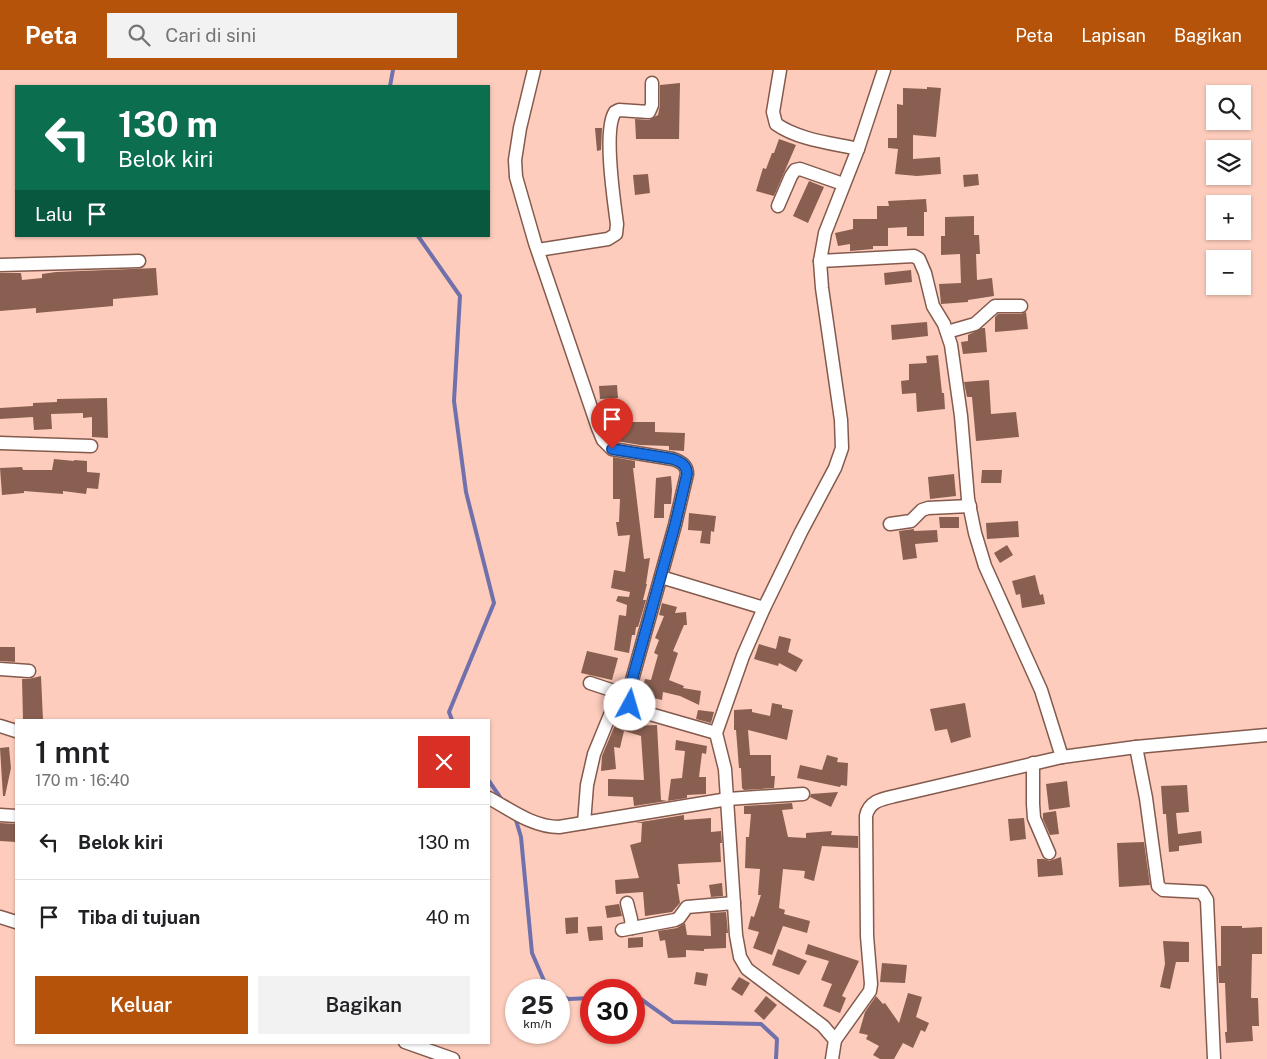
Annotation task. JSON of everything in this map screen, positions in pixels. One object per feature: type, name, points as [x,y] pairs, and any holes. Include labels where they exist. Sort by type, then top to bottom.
[{"type":"street","points":[[534,70],[520,128],[515,160],[516,178],[590,408],[603,440],[612,449],[673,459],[681,462],[687,470],[675,525],[629,698],[632,708],[636,710],[716,733]]},
{"type":"street","points":[[780,70],[773,112],[776,124],[791,132],[813,139],[858,149]]},
{"type":"street","points":[[835,1040],[823,1026],[747,969],[740,958],[736,935],[725,769],[716,733],[743,656],[764,608],[835,468],[842,448],[842,427],[824,307],[820,261],[825,233],[858,149],[884,70]]},
{"type":"street","points":[[538,250],[608,239],[616,234],[617,224],[609,163],[612,120],[615,112],[619,110],[649,112],[652,108],[652,83]]},
{"type":"street","points":[[778,206],[791,176],[796,170],[844,184]]},
{"type":"street","points":[[820,261],[917,256],[919,259],[925,273],[933,306],[947,332],[951,344],[961,416],[970,506],[975,533],[985,566],[1041,690],[1062,757]]},
{"type":"street","points":[[0,265],[139,262]]},
{"type":"street","points":[[947,332],[975,324],[995,306],[1021,306]]},
{"type":"street","points":[[0,443],[91,446]]},
{"type":"street","points":[[890,524],[911,520],[922,510],[928,508],[970,506]]},
{"type":"street","points":[[661,577],[764,608]]},
{"type":"street","points":[[0,669],[29,671]]},
{"type":"street","points":[[590,683],[629,698]]},
{"type":"street","points":[[584,823],[587,785],[594,754],[610,715],[629,698]]},
{"type":"street","points":[[0,726],[15,731]]},
{"type":"street","points":[[832,1059],[835,1040],[870,991],[866,816],[871,804],[878,800],[1062,757],[1136,747],[1267,735]]},
{"type":"street","points":[[1136,747],[1146,798],[1158,886],[1163,890],[1202,892],[1207,900],[1214,1059]]},
{"type":"street","points":[[1034,763],[1034,818],[1050,853]]},
{"type":"street","points":[[490,799],[522,817],[549,827],[728,799],[803,794]]},
{"type":"street","points":[[0,815],[15,816]]},
{"type":"street","points":[[627,903],[630,912],[627,929],[675,920],[679,918],[686,907],[734,903]]},
{"type":"street","points":[[0,916],[15,922]]},
{"type":"street","points":[[411,1044],[453,1059]]},
{"type":"building","points":[[680,83],[679,139],[636,139],[635,119],[649,120],[658,115],[660,85]]},
{"type":"building","points":[[927,87],[941,88],[936,137],[913,135],[913,159],[940,157],[941,174],[917,176],[895,174],[898,149],[888,148],[888,138],[897,138],[897,104],[903,105],[903,88],[927,89]]},
{"type":"building","points":[[595,128],[602,128],[601,150],[597,151]]},
{"type":"building","points":[[779,139],[796,145],[774,196],[756,191],[763,168],[766,169]]},
{"type":"building","points":[[648,174],[650,193],[635,195],[633,175]]},
{"type":"building","points":[[978,174],[979,185],[964,187],[963,175]]},
{"type":"building","points":[[809,181],[824,187],[808,223],[793,216]]},
{"type":"building","points":[[926,199],[927,212],[924,212],[924,236],[907,236],[907,227],[888,228],[888,246],[873,246],[873,249],[850,251],[850,244],[838,246],[835,233],[853,229],[853,219],[877,219],[877,206],[889,206],[888,201]]},
{"type":"building","points":[[974,216],[974,235],[979,235],[980,254],[976,254],[977,280],[992,278],[994,296],[968,300],[968,302],[941,304],[939,284],[961,283],[960,254],[941,255],[941,236],[945,236],[945,217]]},
{"type":"building","points":[[156,268],[158,295],[113,299],[113,306],[36,313],[36,308],[0,311],[0,273],[21,273],[22,280],[42,278],[42,274],[56,272]]},
{"type":"building","points":[[911,270],[912,282],[885,285],[884,273]]},
{"type":"building","points":[[1026,312],[1028,329],[995,332],[995,317],[998,314],[1021,314]]},
{"type":"building","points":[[927,322],[928,336],[892,340],[891,325]]},
{"type":"building","points":[[985,328],[987,352],[963,354],[961,342],[968,341],[968,335]]},
{"type":"building","points":[[938,355],[945,409],[917,412],[916,393],[902,394],[901,381],[909,380],[909,364],[927,363],[926,356]]},
{"type":"building","points":[[989,380],[991,414],[1016,412],[1019,437],[976,441],[972,397],[967,397],[964,382]]},
{"type":"building","points":[[617,385],[618,398],[600,399],[599,386]]},
{"type":"building","points":[[107,398],[108,438],[92,437],[92,417],[83,418],[83,413],[51,414],[52,429],[34,430],[33,417],[0,419],[0,408],[33,406],[33,403],[57,402],[57,399]]},
{"type":"building","points":[[610,422],[655,422],[655,432],[685,433],[684,451],[669,450],[669,446],[640,445],[616,441],[610,436]]},
{"type":"building","points":[[613,457],[635,461],[635,468],[633,468],[644,559],[650,558],[643,600],[646,600],[635,635],[632,635],[629,653],[614,650],[619,615],[626,616],[627,605],[616,601],[618,596],[629,597],[630,592],[611,588],[614,570],[625,572],[630,535],[618,536],[616,522],[619,522],[620,499],[613,499]]},
{"type":"building","points":[[54,459],[87,461],[87,472],[100,473],[98,489],[87,488],[86,494],[63,491],[63,494],[24,491],[24,493],[2,495],[0,468],[22,467],[23,470],[52,470]]},
{"type":"building","points":[[982,470],[1002,470],[1001,483],[981,483]]},
{"type":"building","points":[[954,474],[956,496],[930,499],[928,477]]},
{"type":"building","points":[[671,476],[671,504],[664,504],[664,518],[654,518],[656,478]]},
{"type":"building","points":[[689,513],[716,516],[714,532],[711,531],[710,544],[700,543],[702,531],[688,530]]},
{"type":"building","points":[[939,517],[959,517],[959,528],[940,528]]},
{"type":"building","points":[[1018,521],[1019,537],[987,539],[986,523]]},
{"type":"building","points":[[914,529],[914,531],[937,530],[938,542],[915,544],[917,558],[903,560],[899,531]]},
{"type":"building","points":[[1007,545],[1013,555],[1000,563],[994,553]]},
{"type":"building","points":[[1035,575],[1040,595],[1043,594],[1045,604],[1022,608],[1020,594],[1016,595],[1012,581]]},
{"type":"building","points":[[662,603],[677,607],[675,613],[686,612],[687,625],[684,625],[673,651],[678,653],[669,680],[684,686],[683,688],[701,691],[699,705],[680,696],[663,692],[662,700],[641,695],[645,679],[651,680],[658,655],[654,653],[659,640],[655,638],[664,616],[659,615]]},
{"type":"building","points":[[779,636],[791,639],[788,652],[803,660],[796,672],[779,663],[778,666],[754,659],[759,644],[776,649]]},
{"type":"building","points":[[0,647],[15,647],[15,662],[0,661]]},
{"type":"building","points":[[587,651],[618,658],[612,680],[581,673]]},
{"type":"building","points":[[41,676],[43,719],[23,719],[22,679]]},
{"type":"building","points":[[772,703],[782,705],[782,708],[793,710],[787,740],[748,730],[750,755],[771,755],[771,776],[775,776],[774,788],[744,790],[742,788],[741,768],[739,768],[736,730],[734,730],[734,710],[752,709],[752,712],[770,716]]},
{"type":"building","points":[[965,703],[971,737],[951,743],[947,729],[935,731],[930,709]]},
{"type":"building","points":[[698,710],[714,712],[711,723],[696,719]]},
{"type":"building","points":[[623,715],[633,718],[630,726],[657,725],[661,800],[668,801],[634,806],[633,797],[608,796],[608,779],[644,780],[641,736],[624,731],[620,748],[614,747],[616,769],[601,771],[602,756],[617,720]]},
{"type":"building","points":[[676,740],[707,746],[706,754],[702,753],[699,777],[706,777],[706,794],[687,795],[687,798],[668,801],[671,779],[682,778],[685,751],[675,750]]},
{"type":"building","points":[[9,747],[11,768],[5,796],[3,796],[0,748]]},
{"type":"building","points":[[827,755],[838,758],[837,762],[848,763],[847,786],[841,785],[840,787],[797,778],[800,765],[822,770]]},
{"type":"building","points":[[1067,781],[1070,807],[1049,810],[1046,784]]},
{"type":"building","points":[[1187,785],[1189,812],[1176,813],[1178,834],[1201,831],[1202,843],[1179,846],[1179,851],[1169,852],[1166,814],[1163,814],[1161,786]]},
{"type":"building","points":[[838,792],[831,807],[810,797],[811,794]]},
{"type":"building","points":[[792,803],[793,809],[782,810],[788,837],[806,838],[806,833],[832,831],[831,835],[858,836],[858,848],[822,846],[814,881],[804,878],[805,871],[783,869],[779,908],[785,910],[784,914],[810,921],[807,933],[783,926],[772,955],[753,948],[759,932],[748,929],[751,916],[754,917],[761,895],[758,895],[760,869],[745,868],[746,837],[749,837],[751,814],[744,814],[744,806]]},
{"type":"building","points":[[1056,811],[1059,834],[1050,835],[1043,819],[1043,813]]},
{"type":"building","points":[[684,815],[684,820],[711,818],[711,832],[721,831],[721,862],[678,864],[680,884],[677,884],[680,903],[672,912],[645,916],[643,892],[616,894],[615,880],[639,878],[630,845],[641,842],[642,823],[635,823]]},
{"type":"building","points":[[1024,818],[1026,839],[1010,841],[1008,819]]},
{"type":"building","points":[[0,823],[15,824],[15,842],[0,841]]},
{"type":"building","points":[[1144,842],[1150,885],[1119,887],[1117,843]]},
{"type":"building","points":[[1061,857],[1063,875],[1038,877],[1037,859],[1049,861]]},
{"type":"building","points":[[722,883],[723,896],[711,897],[709,885]]},
{"type":"building","points":[[619,904],[622,916],[607,918],[605,906]]},
{"type":"building","points":[[726,912],[728,933],[726,933],[726,948],[704,949],[704,951],[686,950],[686,957],[668,958],[665,940],[660,941],[658,931],[677,928],[685,923],[687,935],[711,936],[710,913]]},
{"type":"building","points":[[578,917],[578,933],[566,934],[565,918]]},
{"type":"building","points":[[602,926],[603,940],[589,941],[587,927]]},
{"type":"building","points":[[1221,926],[1262,927],[1262,954],[1252,954],[1251,998],[1258,998],[1259,1026],[1252,1026],[1253,1041],[1226,1043],[1225,983],[1219,983],[1218,966],[1221,966]]},
{"type":"building","points":[[643,937],[643,947],[628,948],[628,938]]},
{"type":"building","points":[[1163,941],[1189,942],[1189,962],[1176,962],[1170,989],[1160,987],[1165,964]]},
{"type":"building","points":[[808,944],[859,961],[842,996],[846,998],[840,1013],[823,1006],[832,984],[821,980],[829,961],[805,954]]},
{"type":"building","points":[[778,949],[807,961],[799,975],[772,965]]},
{"type":"building","points":[[882,963],[907,965],[905,983],[880,982]]},
{"type":"building","points":[[696,972],[708,974],[706,986],[694,984]]},
{"type":"building","points":[[739,977],[750,983],[742,996],[731,989]]},
{"type":"building","points":[[908,993],[922,997],[916,1017],[929,1023],[925,1032],[921,1030],[913,1048],[903,1043],[894,1059],[880,1059],[873,1055],[879,1046],[866,1039],[868,1035],[859,1033],[865,1012],[876,996],[883,1004],[885,1003],[899,1023]]},
{"type":"building","points":[[766,996],[777,1005],[764,1020],[754,1011]]},
{"type":"waterway","points":[[390,85],[393,70]]},
{"type":"waterway","points":[[419,237],[460,296],[454,401],[466,492],[494,603],[449,712],[452,719]]},
{"type":"waterway","points":[[490,782],[502,800]]},
{"type":"waterway","points":[[515,817],[521,837],[532,953],[543,979]]},
{"type":"waterway","points":[[570,999],[580,998]]},
{"type":"waterway","points":[[645,1002],[673,1022],[761,1024],[777,1039],[776,1059]]},
{"type":"route","points":[[612,449],[673,459],[681,462],[687,470],[675,525],[629,691],[630,705]]}]
